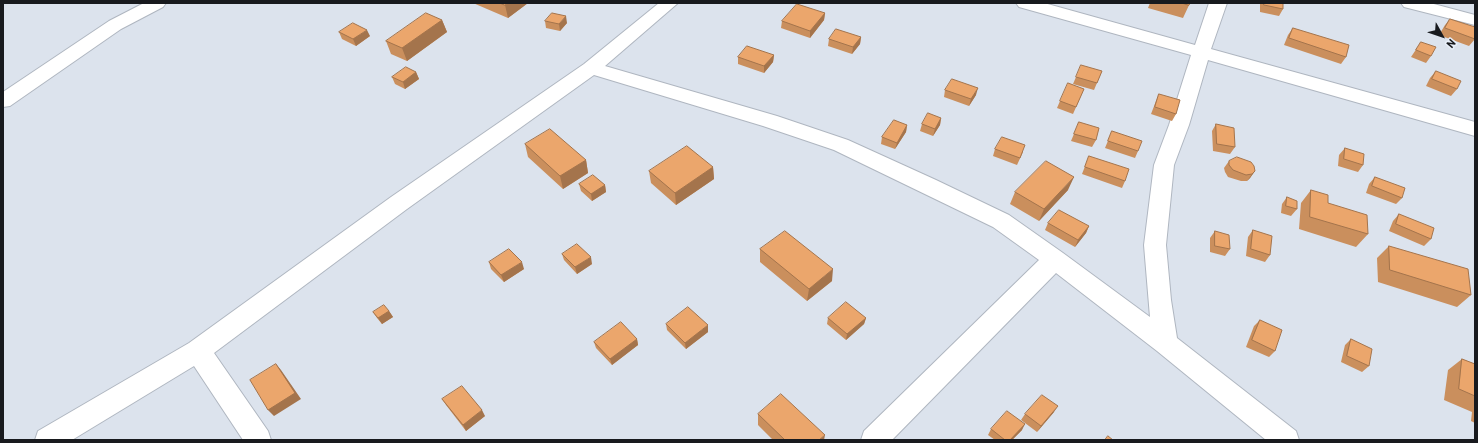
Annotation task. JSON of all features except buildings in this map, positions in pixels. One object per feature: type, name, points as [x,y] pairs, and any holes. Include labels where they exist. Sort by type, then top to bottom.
[{"type":"street","points":[[3,101],[116,25],[157,3]]},
{"type":"street","points":[[1025,3],[1475,129]]},
{"type":"street","points":[[1166,343],[1159,300],[1155,245],[1164,165],[1179,125],[1201,52],[1218,3]]},
{"type":"street","points":[[1410,3],[1475,20]]},
{"type":"street","points":[[48,440],[198,351],[399,203],[591,68],[660,4]]},
{"type":"street","points":[[591,68],[762,119],[841,146],[930,186],[1001,221],[1055,259],[1166,343],[1286,440]]},
{"type":"street","points":[[874,440],[1055,259]]},
{"type":"street","points":[[198,351],[258,440]]}]
